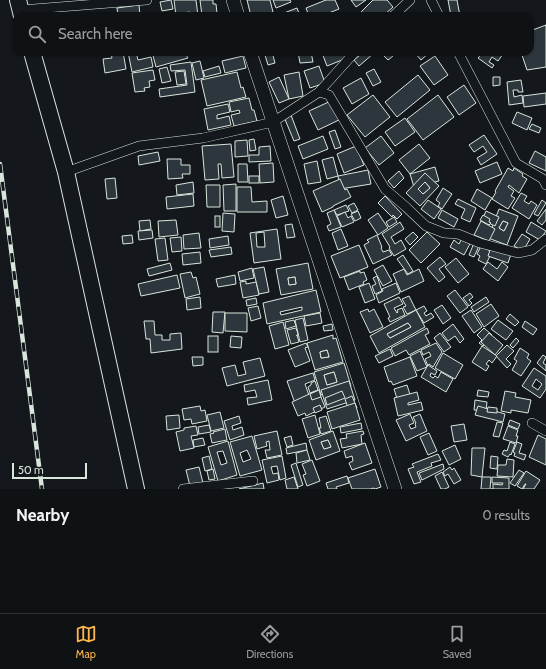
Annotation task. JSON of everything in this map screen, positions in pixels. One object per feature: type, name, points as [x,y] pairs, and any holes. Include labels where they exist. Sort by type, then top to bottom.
[{"type":"highway","points":[[33,56],[66,172],[136,489]]},
{"type":"street","points":[[20,9],[147,0]]},
{"type":"street","points":[[233,0],[237,12]]},
{"type":"street","points":[[397,12],[410,0]]},
{"type":"street","points":[[431,0],[437,12]]},
{"type":"street","points":[[251,56],[395,489]]},
{"type":"street","points":[[66,172],[139,146],[203,138],[273,122],[319,92],[351,56]]},
{"type":"street","points":[[460,56],[516,163],[542,180],[546,185]]},
{"type":"street","points":[[319,92],[330,95],[385,189],[406,206],[426,226],[444,233],[458,234],[480,243],[518,253],[532,250],[546,240]]},
{"type":"street","points":[[532,423],[546,431]]},
{"type":"street","points":[[183,489],[253,481]]},
{"type":"building","points":[[171,0],[173,9],[162,11],[160,2]]},
{"type":"building","points":[[174,0],[196,0],[198,12],[176,12]]},
{"type":"building","points":[[200,0],[213,0],[213,4],[216,4],[217,12],[202,12]]},
{"type":"building","points":[[247,0],[270,0],[273,12],[250,12]]},
{"type":"building","points":[[273,0],[290,0],[291,2],[276,8]]},
{"type":"building","points":[[326,0],[335,0],[339,9],[331,12],[308,12],[306,8]]},
{"type":"building","points":[[351,0],[366,0],[356,7]]},
{"type":"building","points":[[373,0],[387,0],[393,7],[387,12],[361,12]]},
{"type":"building","points":[[448,0],[457,0],[459,12],[450,12]]},
{"type":"building","points":[[139,5],[140,12],[118,12],[117,8]]},
{"type":"building","points":[[297,8],[298,12],[287,12]]},
{"type":"building","points":[[546,25],[546,67],[527,70],[522,56],[534,56],[534,30]]},
{"type":"building","points":[[112,56],[124,56],[126,69],[105,73],[103,59],[112,58]]},
{"type":"building","points":[[129,56],[137,56],[138,60],[151,57],[153,67],[132,72]]},
{"type":"building","points":[[153,56],[187,56],[188,58],[156,67]]},
{"type":"building","points":[[243,56],[246,68],[225,73],[222,61]]},
{"type":"building","points":[[265,56],[273,56],[275,63],[268,65]]},
{"type":"building","points":[[299,56],[312,56],[313,62],[300,63]]},
{"type":"building","points":[[323,56],[346,56],[347,58],[327,66]]},
{"type":"building","points":[[359,56],[371,56],[359,66],[354,60]]},
{"type":"building","points":[[384,56],[393,56],[388,60]]},
{"type":"building","points":[[418,56],[426,56],[421,60]]},
{"type":"building","points":[[435,56],[448,75],[434,85],[420,66]]},
{"type":"building","points":[[480,56],[502,56],[498,61],[492,57],[489,62],[494,65],[492,68],[478,58]]},
{"type":"building","points":[[200,61],[204,78],[196,80],[192,63]]},
{"type":"building","points":[[191,62],[195,92],[160,97],[159,89],[187,85],[185,70],[171,71],[170,65]]},
{"type":"building","points":[[219,66],[221,73],[205,77],[203,71]]},
{"type":"building","points":[[319,66],[325,83],[310,88],[304,71]]},
{"type":"building","points":[[167,67],[171,81],[162,83],[159,69]]},
{"type":"building","points":[[374,69],[381,82],[373,86],[366,73]]},
{"type":"building","points":[[153,70],[155,80],[149,81],[150,87],[144,88],[145,91],[135,92],[132,73]]},
{"type":"building","points":[[184,71],[186,84],[177,85],[175,72]]},
{"type":"building","points":[[237,72],[241,88],[243,87],[246,97],[207,106],[201,80]]},
{"type":"building","points":[[299,72],[303,96],[289,99],[284,75]]},
{"type":"building","points":[[418,75],[430,90],[397,117],[385,102]]},
{"type":"building","points":[[279,77],[289,99],[279,103],[269,82]]},
{"type":"building","points":[[493,77],[500,77],[500,85],[493,86]]},
{"type":"building","points":[[361,78],[369,94],[352,104],[343,88]]},
{"type":"building","points":[[521,80],[523,92],[513,90],[514,97],[522,95],[523,103],[509,105],[507,82]]},
{"type":"building","points":[[464,85],[476,103],[459,115],[447,97]]},
{"type":"building","points":[[546,93],[546,104],[524,107],[523,96]]},
{"type":"building","points":[[373,95],[390,117],[365,137],[347,115]]},
{"type":"building","points":[[438,95],[454,117],[423,140],[407,119]]},
{"type":"building","points":[[249,98],[257,121],[234,126],[231,115],[240,113],[239,110],[231,112],[229,102]]},
{"type":"building","points":[[333,100],[341,119],[318,130],[309,111]]},
{"type":"building","points":[[228,104],[230,112],[217,115],[217,119],[229,116],[231,125],[208,130],[204,109]]},
{"type":"building","points":[[517,112],[532,118],[527,130],[512,123]]},
{"type":"building","points":[[291,115],[300,139],[294,141],[284,117]]},
{"type":"building","points":[[405,118],[415,132],[395,146],[385,132]]},
{"type":"building","points":[[532,124],[541,128],[539,133],[529,129]]},
{"type":"building","points":[[335,130],[341,147],[335,149],[329,132]]},
{"type":"building","points":[[484,135],[497,154],[481,165],[477,158],[487,152],[483,146],[474,152],[469,145]]},
{"type":"building","points":[[323,136],[328,149],[303,159],[298,146]]},
{"type":"building","points":[[381,136],[394,153],[379,165],[365,148]]},
{"type":"building","points":[[254,139],[256,150],[250,151],[249,140]]},
{"type":"building","points":[[247,140],[248,156],[235,157],[235,141]]},
{"type":"building","points":[[231,144],[234,177],[222,178],[221,164],[218,164],[219,179],[205,180],[202,146]]},
{"type":"building","points":[[419,144],[430,158],[410,174],[399,160]]},
{"type":"building","points":[[270,146],[271,161],[249,162],[249,155],[259,155],[259,147]]},
{"type":"building","points":[[356,146],[364,165],[344,173],[337,154]]},
{"type":"building","points":[[535,151],[546,157],[546,171],[529,163]]},
{"type":"building","points":[[158,152],[160,161],[139,165],[138,156]]},
{"type":"building","points":[[333,157],[338,176],[327,179],[322,160]]},
{"type":"building","points":[[167,159],[181,159],[181,165],[190,165],[190,174],[182,174],[183,178],[168,179]]},
{"type":"building","points":[[317,161],[321,182],[308,184],[304,164]]},
{"type":"building","points":[[497,162],[502,174],[480,183],[475,171]]},
{"type":"building","points":[[273,163],[274,182],[260,183],[259,164]]},
{"type":"building","points":[[238,164],[247,164],[248,182],[238,182]]},
{"type":"building","points":[[435,167],[439,181],[414,187],[410,174]]},
{"type":"building","points":[[508,168],[513,171],[514,168],[523,174],[522,176],[527,179],[519,193],[509,185],[508,187],[514,191],[511,196],[515,198],[508,209],[492,199]]},
{"type":"building","points":[[368,170],[371,184],[340,189],[338,176]]},
{"type":"building","points":[[399,171],[404,178],[394,188],[388,181]]},
{"type":"building","points":[[425,173],[439,186],[420,206],[406,193]],"holes":[[[425,182],[430,188],[423,194],[418,189]]]},
{"type":"building","points":[[249,176],[259,176],[259,183],[249,183]]},
{"type":"building","points":[[115,178],[117,198],[107,199],[105,179]]},
{"type":"building","points":[[340,179],[345,190],[347,189],[351,197],[322,212],[313,191]]},
{"type":"building","points":[[193,182],[194,193],[177,195],[176,185]]},
{"type":"building","points":[[425,182],[430,188],[423,194],[418,189]]},
{"type":"building","points":[[236,184],[236,211],[224,211],[223,185]]},
{"type":"building","points":[[206,185],[220,185],[220,207],[207,207]]},
{"type":"building","points":[[237,187],[251,187],[252,202],[267,201],[267,212],[237,212]]},
{"type":"building","points":[[443,188],[452,194],[442,209],[438,206],[440,203],[436,200]]},
{"type":"building","points":[[477,189],[492,198],[485,210],[471,201]]},
{"type":"building","points":[[521,193],[527,196],[524,201],[529,204],[531,201],[537,205],[529,219],[512,208]]},
{"type":"building","points":[[193,194],[194,206],[167,209],[166,197]]},
{"type":"building","points":[[283,196],[288,215],[276,218],[271,200]]},
{"type":"building","points":[[385,196],[402,214],[397,219],[393,215],[392,217],[378,203]]},
{"type":"building","points":[[458,199],[476,208],[470,222],[461,218],[465,209],[455,204]]},
{"type":"building","points":[[428,200],[441,209],[434,219],[421,209]]},
{"type":"building","points":[[542,200],[546,203],[538,216],[534,214]]},
{"type":"building","points":[[354,203],[358,210],[352,213],[348,206]]},
{"type":"building","points":[[346,205],[349,211],[337,215],[334,210]]},
{"type":"building","points":[[499,209],[518,216],[507,245],[488,238]],"holes":[[[503,221],[508,223],[504,231],[499,228]]]},
{"type":"building","points":[[546,209],[546,220],[542,225],[537,221]]},
{"type":"building","points":[[334,210],[341,227],[329,231],[327,226],[331,224],[327,213]]},
{"type":"building","points":[[442,210],[458,219],[454,227],[438,218]]},
{"type":"building","points":[[358,211],[361,218],[355,221],[351,214]]},
{"type":"building","points":[[486,211],[499,217],[495,226],[482,220]]},
{"type":"building","points":[[345,212],[348,218],[351,216],[354,222],[342,227],[337,216]]},
{"type":"building","points":[[223,213],[235,214],[234,232],[222,231]]},
{"type":"building","points":[[378,213],[388,228],[378,235],[368,220]]},
{"type":"building","points":[[483,215],[490,219],[489,222],[491,223],[489,225],[480,220]]},
{"type":"building","points":[[215,216],[220,216],[220,227],[215,227]]},
{"type":"building","points":[[394,217],[397,222],[389,227],[386,222]]},
{"type":"building","points":[[150,220],[151,229],[140,231],[139,221]]},
{"type":"building","points":[[176,220],[178,235],[159,237],[158,221]]},
{"type":"building","points":[[481,221],[495,229],[489,241],[474,235]]},
{"type":"building","points":[[503,221],[508,223],[504,231],[499,228]]},
{"type":"building","points":[[400,222],[404,229],[391,237],[395,244],[401,240],[406,249],[394,256],[382,234]]},
{"type":"building","points":[[531,222],[546,231],[540,240],[526,232]]},
{"type":"building","points":[[292,224],[295,237],[287,238],[285,225]]},
{"type":"building","points":[[277,229],[281,259],[254,263],[250,233]],"holes":[[[264,232],[265,247],[257,247],[256,233]]]},
{"type":"building","points":[[341,229],[348,246],[338,250],[332,233]]},
{"type":"building","points":[[152,230],[153,238],[139,240],[138,231]]},
{"type":"building","points":[[413,232],[418,237],[410,245],[405,239]]},
{"type":"building","points":[[427,232],[440,244],[421,263],[409,250]]},
{"type":"building","points":[[199,233],[201,248],[184,249],[183,235]]},
{"type":"building","points":[[522,234],[530,239],[523,251],[514,246]]},
{"type":"building","points":[[132,235],[133,243],[123,244],[122,236]]},
{"type":"building","points":[[377,235],[383,252],[389,250],[392,255],[373,264],[364,245],[369,242],[367,240]]},
{"type":"building","points":[[228,236],[229,245],[210,248],[209,239]]},
{"type":"building","points":[[181,237],[182,251],[172,252],[170,238]]},
{"type":"building","points":[[165,238],[168,260],[158,261],[155,239]]},
{"type":"building","points":[[462,238],[471,242],[464,255],[450,247],[454,240],[459,244]]},
{"type":"building","points":[[474,243],[479,246],[474,257],[469,255]]},
{"type":"building","points":[[359,245],[368,267],[340,278],[331,256]]},
{"type":"building","points":[[481,246],[492,252],[486,264],[478,260],[480,256],[477,254]]},
{"type":"building","points":[[231,247],[232,254],[211,257],[209,250]]},
{"type":"building","points":[[491,247],[511,254],[508,263],[488,256]]},
{"type":"building","points":[[200,252],[201,263],[183,265],[182,254]]},
{"type":"building","points":[[403,255],[413,271],[408,274],[397,259]]},
{"type":"building","points":[[440,257],[446,264],[439,269],[445,277],[439,282],[427,268]]},
{"type":"building","points":[[456,258],[469,274],[458,283],[445,267]]},
{"type":"building","points":[[488,262],[497,269],[502,262],[508,267],[498,281],[483,269]]},
{"type":"building","points":[[170,263],[172,270],[149,276],[147,269]]},
{"type":"building","points":[[308,263],[313,289],[281,295],[276,269]],"holes":[[[295,277],[296,284],[289,285],[288,278]]]},
{"type":"building","points":[[383,265],[392,281],[383,286],[374,270]]},
{"type":"building","points":[[264,267],[269,292],[259,294],[253,269]]},
{"type":"building","points":[[252,268],[254,278],[240,281],[238,272]]},
{"type":"building","points":[[404,269],[407,275],[419,269],[424,281],[401,292],[393,274]]},
{"type":"building","points":[[360,271],[360,273],[364,272],[367,280],[363,282],[364,284],[349,290],[344,277]]},
{"type":"building","points":[[191,272],[193,278],[196,277],[200,294],[185,298],[180,274]]},
{"type":"building","points":[[177,275],[180,288],[141,296],[138,284]]},
{"type":"building","points":[[235,275],[236,284],[218,287],[216,279]]},
{"type":"building","points":[[377,276],[382,291],[375,294],[372,286],[376,284],[373,278]]},
{"type":"building","points":[[295,277],[296,284],[289,285],[288,278]]},
{"type":"building","points":[[246,281],[246,284],[256,282],[259,295],[243,298],[240,282]]},
{"type":"building","points":[[369,283],[375,299],[365,303],[359,287]]},
{"type":"building","points":[[396,283],[400,293],[379,303],[376,295],[383,291],[382,289]]},
{"type":"building","points":[[316,290],[321,312],[267,324],[263,303]],"holes":[[[302,307],[302,310],[281,315],[280,312]]]},
{"type":"building","points":[[455,290],[468,307],[460,313],[447,296]]},
{"type":"building","points":[[470,293],[473,297],[469,300],[472,303],[469,306],[463,298]]},
{"type":"building","points":[[409,296],[416,310],[407,314],[403,307],[406,306],[402,299]]},
{"type":"building","points":[[200,297],[201,308],[187,310],[186,299]]},
{"type":"building","points":[[399,297],[403,304],[394,308],[397,313],[397,310],[402,308],[405,315],[390,322],[388,318],[390,317],[384,304]]},
{"type":"building","points":[[486,297],[489,302],[474,312],[471,307]]},
{"type":"building","points":[[256,298],[257,304],[247,306],[246,300]]},
{"type":"building","points":[[491,304],[499,316],[484,327],[476,314]]},
{"type":"building","points":[[442,305],[451,318],[443,324],[434,310]]},
{"type":"building","points":[[258,306],[261,318],[251,321],[248,308]]},
{"type":"building","points":[[424,306],[427,311],[424,313],[426,316],[431,313],[434,317],[424,323],[416,310]]},
{"type":"building","points":[[368,309],[369,312],[374,309],[383,327],[370,333],[360,312]]},
{"type":"building","points":[[416,310],[425,327],[379,353],[370,336]],"holes":[[[408,323],[411,327],[390,338],[387,334]]]},
{"type":"building","points":[[471,310],[482,327],[474,333],[462,316]]},
{"type":"building","points":[[213,312],[225,312],[223,333],[212,332]]},
{"type":"building","points":[[225,313],[247,313],[247,332],[225,331]]},
{"type":"building","points":[[320,313],[322,323],[306,326],[304,316]]},
{"type":"building","points":[[510,314],[519,322],[515,326],[506,319]]},
{"type":"building","points":[[303,318],[308,340],[300,342],[295,320]]},
{"type":"building","points":[[294,320],[296,326],[286,329],[285,322]]},
{"type":"building","points":[[498,320],[513,331],[506,340],[491,329]]},
{"type":"building","points":[[144,321],[154,321],[155,335],[162,335],[162,340],[170,340],[170,334],[181,333],[182,349],[151,353],[150,339],[146,339]]},
{"type":"building","points":[[525,321],[537,329],[533,335],[522,327]]},
{"type":"building","points":[[283,322],[289,345],[275,349],[269,326]]},
{"type":"building","points":[[408,323],[411,327],[390,338],[387,334]]},
{"type":"building","points":[[332,324],[333,330],[324,331],[323,326]]},
{"type":"building","points":[[453,324],[464,339],[460,343],[455,336],[448,341],[442,333]]},
{"type":"building","points":[[296,328],[299,342],[291,344],[287,330]]},
{"type":"building","points":[[427,328],[429,333],[425,335],[430,344],[409,355],[406,350],[395,356],[391,348]]},
{"type":"building","points":[[484,328],[492,335],[483,346],[479,343],[482,340],[477,335]]},
{"type":"building","points":[[440,333],[451,347],[444,352],[434,338]]},
{"type":"building","points":[[489,333],[503,345],[495,355],[481,342]]},
{"type":"building","points":[[333,335],[333,339],[336,338],[343,362],[315,370],[307,343]],"holes":[[[327,350],[329,357],[321,358],[320,352]]]},
{"type":"building","points":[[208,336],[218,336],[218,352],[208,352]]},
{"type":"building","points":[[231,336],[242,337],[241,348],[230,347]]},
{"type":"building","points":[[516,338],[519,341],[513,348],[510,345]]},
{"type":"building","points":[[306,343],[308,347],[305,348],[310,361],[295,367],[288,350]]},
{"type":"building","points":[[436,343],[442,352],[433,367],[429,364],[428,366],[425,359],[431,356],[429,352],[423,355],[421,350]]},
{"type":"building","points":[[507,345],[514,351],[506,359],[511,364],[507,368],[496,356]]},
{"type":"building","points":[[482,346],[497,356],[492,363],[489,360],[486,364],[489,366],[486,371],[472,362]]},
{"type":"building","points":[[520,348],[529,354],[527,358],[531,361],[521,376],[512,370],[517,361],[514,359]]},
{"type":"building","points":[[390,349],[393,356],[379,363],[375,356]]},
{"type":"building","points":[[327,350],[329,357],[321,358],[320,352]]},
{"type":"building","points":[[420,351],[427,367],[417,371],[410,356]]},
{"type":"building","points":[[443,353],[463,365],[455,379],[435,368]]},
{"type":"building","points":[[543,355],[546,357],[543,363],[546,365],[546,371],[537,363]]},
{"type":"building","points":[[192,357],[203,357],[203,365],[193,366]]},
{"type":"building","points":[[410,357],[417,376],[393,385],[391,381],[389,382],[384,367]]},
{"type":"building","points":[[260,358],[265,376],[227,386],[222,368],[235,365],[238,376],[246,374],[243,362]]},
{"type":"building","points":[[344,363],[351,386],[321,395],[314,372]],"holes":[[[334,372],[337,382],[327,385],[324,375]]]},
{"type":"building","points":[[428,365],[437,371],[435,375],[431,373],[430,376],[433,378],[435,376],[438,378],[441,372],[453,379],[446,392],[421,377]]},
{"type":"building","points":[[534,368],[546,376],[546,389],[540,398],[522,386]],"holes":[[[536,379],[542,384],[538,390],[532,386]]]},
{"type":"building","points":[[334,372],[337,382],[327,385],[324,375]]},
{"type":"building","points":[[313,373],[315,380],[305,384],[311,401],[296,406],[287,381]]},
{"type":"building","points":[[268,380],[272,400],[248,405],[247,398],[257,397],[255,390],[245,392],[244,385]]},
{"type":"building","points":[[315,381],[318,390],[310,393],[308,387]]},
{"type":"building","points":[[349,381],[355,400],[327,409],[321,390]]},
{"type":"building","points":[[407,385],[412,401],[399,405],[394,389]]},
{"type":"building","points":[[318,390],[325,407],[306,416],[305,413],[298,416],[292,402]]},
{"type":"building","points":[[319,390],[321,397],[312,400],[310,394]]},
{"type":"building","points":[[478,390],[489,392],[488,397],[477,396]]},
{"type":"building","points":[[342,391],[345,398],[327,405],[325,398]]},
{"type":"building","points":[[505,391],[516,393],[515,397],[531,400],[528,413],[511,410],[511,413],[501,411]]},
{"type":"building","points":[[417,392],[419,400],[408,403],[408,405],[421,402],[423,410],[398,416],[394,398]]},
{"type":"building","points":[[352,396],[357,408],[349,411],[345,399]]},
{"type":"building","points":[[475,400],[487,402],[486,411],[474,410]]},
{"type":"building","points":[[355,403],[360,420],[332,429],[327,412]]},
{"type":"building","points":[[320,405],[322,410],[315,413],[313,408]]},
{"type":"building","points":[[200,406],[201,411],[205,410],[207,421],[192,424],[191,419],[184,420],[182,409]]},
{"type":"building","points":[[478,406],[505,414],[503,422],[475,415]]},
{"type":"building","points":[[488,407],[497,408],[497,413],[487,412]]},
{"type":"building","points":[[220,412],[224,428],[211,431],[207,415]]},
{"type":"building","points":[[410,414],[414,423],[409,425],[411,429],[416,427],[413,417],[420,414],[427,431],[406,441],[396,420]]},
{"type":"building","points":[[179,415],[180,428],[167,430],[166,416]]},
{"type":"building","points":[[315,415],[320,434],[308,438],[302,419]]},
{"type":"building","points":[[239,416],[241,423],[232,426],[233,430],[242,427],[244,435],[230,440],[224,421]]},
{"type":"building","points":[[326,416],[331,431],[321,434],[319,428],[321,428],[319,418]]},
{"type":"building","points":[[510,420],[520,424],[518,429],[508,425]]},
{"type":"building","points":[[497,422],[503,423],[499,437],[493,436]]},
{"type":"building","points":[[361,423],[362,429],[341,433],[340,427]]},
{"type":"building","points":[[464,424],[467,440],[454,442],[451,426]]},
{"type":"building","points":[[209,425],[211,432],[199,434],[198,427]]},
{"type":"building","points":[[196,426],[198,435],[191,436],[194,448],[180,451],[176,432],[184,430],[184,428]]},
{"type":"building","points":[[508,426],[518,430],[516,443],[503,439]]},
{"type":"building","points":[[225,429],[227,440],[212,443],[210,434]]},
{"type":"building","points":[[277,431],[282,455],[267,458],[265,450],[270,450],[269,441],[266,442],[267,446],[257,449],[254,436]]},
{"type":"building","points":[[333,431],[340,451],[316,460],[309,440]],"holes":[[[328,440],[331,447],[324,449],[321,442]]]},
{"type":"building","points":[[363,431],[364,434],[361,435],[362,444],[342,448],[340,439],[347,438],[346,434]]},
{"type":"building","points":[[429,433],[437,451],[428,455],[420,437]]},
{"type":"building","points":[[538,435],[546,439],[546,465],[529,457]]},
{"type":"building","points":[[252,436],[262,470],[240,476],[230,442]],"holes":[[[247,450],[251,459],[243,462],[240,453]]]},
{"type":"building","points":[[291,436],[293,445],[287,447],[284,438]]},
{"type":"building","points":[[203,438],[205,445],[194,447],[193,440]]},
{"type":"building","points":[[328,440],[331,447],[324,449],[321,442]]},
{"type":"building","points":[[228,441],[237,475],[218,481],[208,447]],"holes":[[[223,451],[227,463],[221,465],[217,452]]]},
{"type":"building","points":[[510,442],[515,444],[511,455],[510,454],[508,457],[502,454],[504,450],[507,451]]},
{"type":"building","points":[[517,442],[522,444],[519,453],[526,455],[524,460],[514,456],[515,453],[513,452]]},
{"type":"building","points":[[306,443],[307,450],[287,454],[286,448]]},
{"type":"building","points":[[365,443],[372,463],[352,470],[349,463],[353,461],[352,456],[346,458],[344,451]]},
{"type":"building","points":[[455,445],[461,459],[449,465],[442,451]]},
{"type":"building","points":[[472,448],[485,448],[482,477],[471,475]]},
{"type":"building","points":[[307,450],[310,460],[297,463],[296,453]]},
{"type":"building","points":[[438,454],[441,460],[431,463],[432,466],[417,472],[421,482],[414,484],[408,469],[414,467],[412,464]]},
{"type":"building","points":[[209,456],[212,469],[205,471],[202,458]]},
{"type":"building","points":[[282,456],[286,478],[280,480],[277,466],[271,467],[273,474],[278,473],[279,480],[267,483],[262,460]]},
{"type":"building","points":[[491,456],[498,457],[497,469],[490,468]]},
{"type":"building","points":[[507,459],[514,460],[513,477],[497,476],[498,465],[506,465]]},
{"type":"building","points":[[312,460],[320,481],[307,486],[303,475],[306,474],[302,464]]},
{"type":"building","points":[[296,463],[303,485],[298,487],[291,465]]},
{"type":"building","points":[[443,464],[444,469],[422,480],[419,473]]},
{"type":"building","points":[[199,467],[203,483],[190,486],[186,470]]},
{"type":"building","points":[[450,467],[452,470],[454,468],[461,480],[454,484],[448,474],[445,476],[443,472]]},
{"type":"building","points":[[213,469],[215,479],[209,480],[207,471]]},
{"type":"building","points":[[375,469],[381,487],[375,489],[352,489],[348,478]]},
{"type":"building","points":[[519,470],[524,473],[515,486],[510,483]]},
{"type":"building","points":[[526,471],[540,480],[534,489],[523,489],[526,484],[522,489],[517,486]]},
{"type":"building","points":[[442,472],[449,487],[445,489],[441,489],[435,476]]},
{"type":"building","points":[[347,476],[349,483],[336,487],[337,489],[328,489],[326,483]]},
{"type":"building","points":[[294,477],[298,489],[287,489],[285,480]]},
{"type":"building","points":[[482,477],[491,477],[490,489],[481,489]]},
{"type":"building","points":[[492,477],[509,478],[509,489],[493,489],[493,484],[502,485],[503,483],[492,483]]},
{"type":"building","points":[[263,483],[264,489],[239,489]]},
{"type":"railway","points":[[0,164],[42,489]]}]
